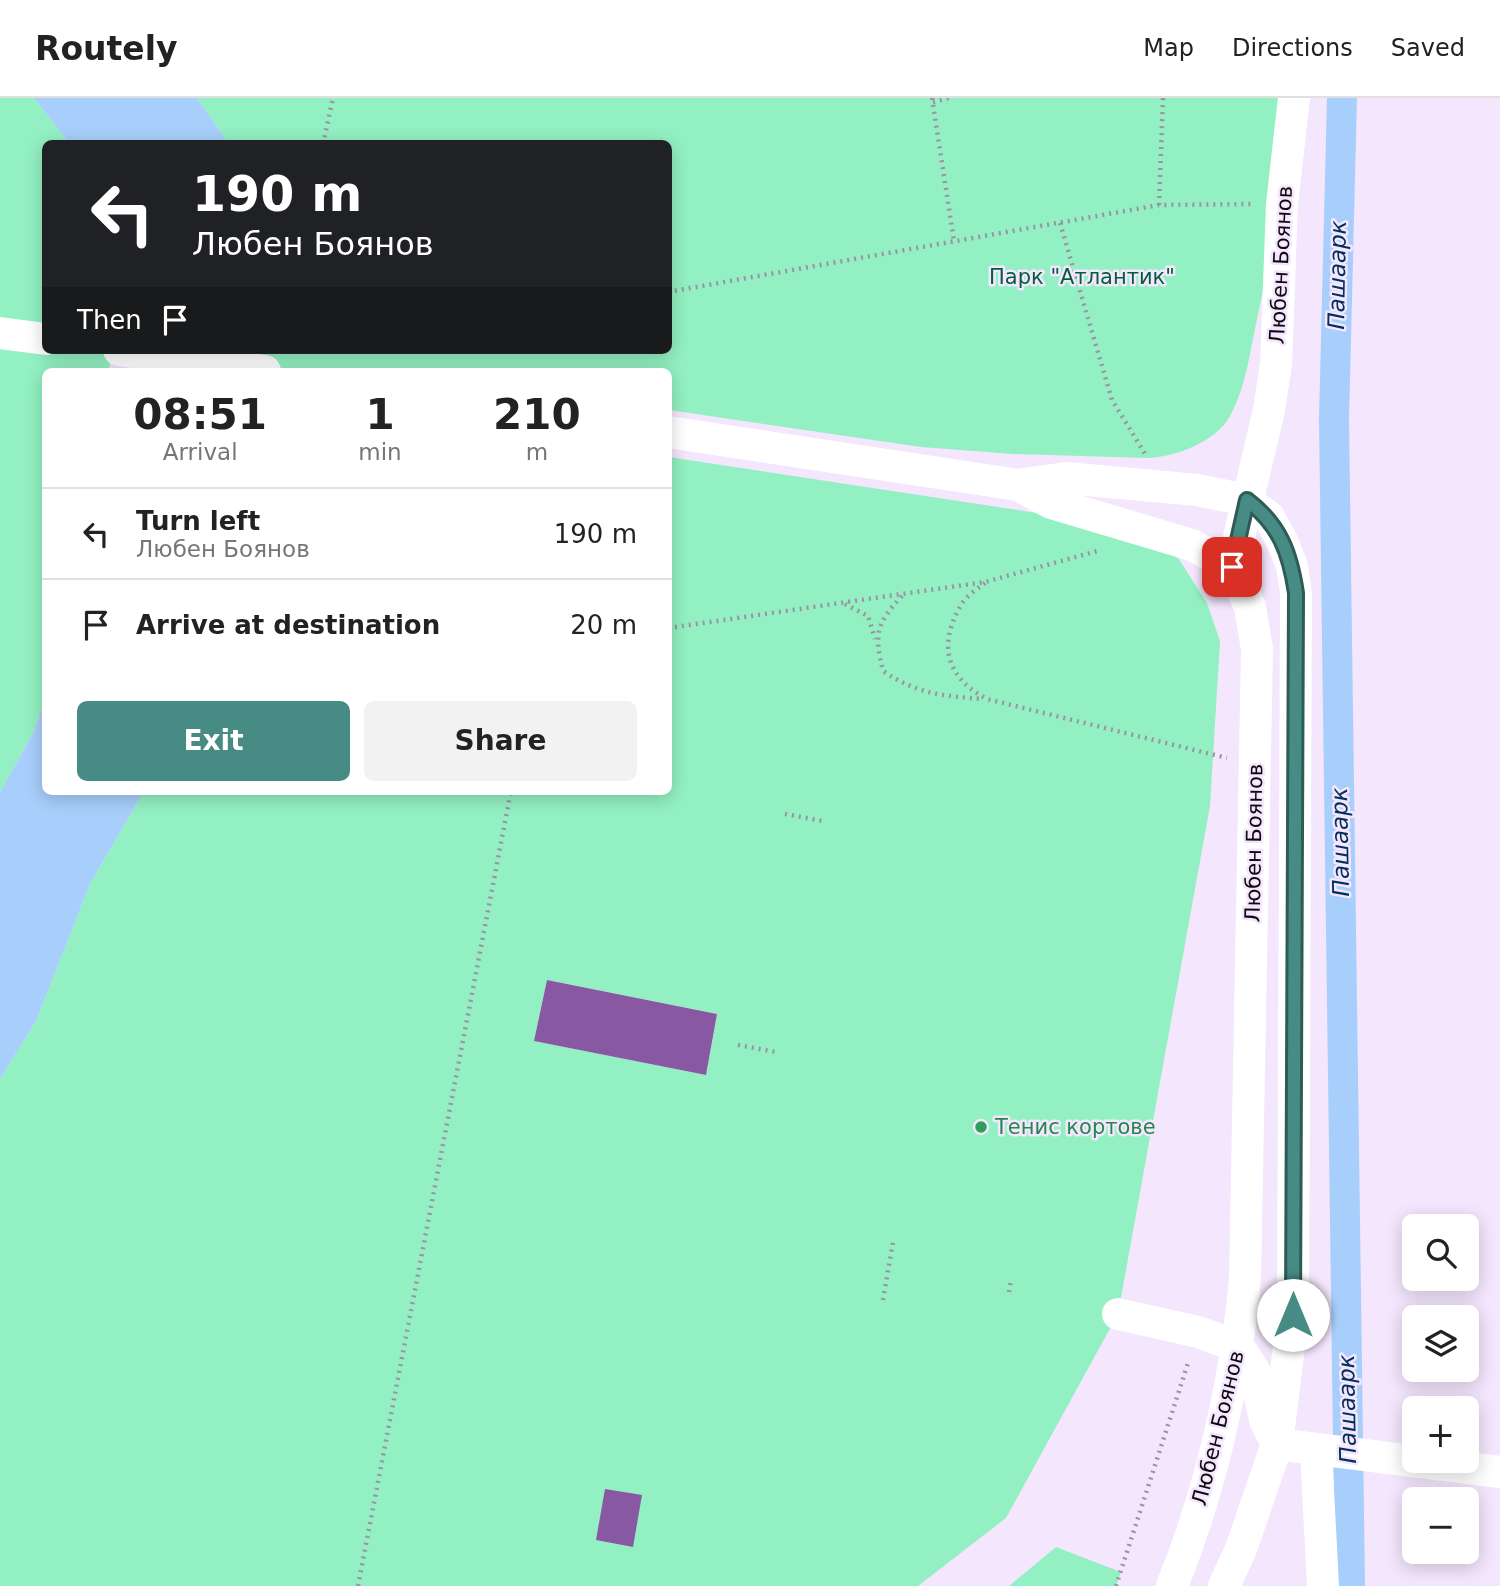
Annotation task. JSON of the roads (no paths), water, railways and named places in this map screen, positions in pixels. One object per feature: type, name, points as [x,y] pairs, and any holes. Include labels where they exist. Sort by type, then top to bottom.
[{"type":"street","name":"Любен Боянов","points":[[1172,1586],[1206,1487],[1239,1346],[1245,1279],[1250,1155],[1257,649],[1250,607],[1232,567],[1258,509],[1276,364],[1282,204],[1292,99]]},
{"type":"street","points":[[0,333],[42,338]]},
{"type":"street","points":[[147,354],[244,368]]},
{"type":"street","points":[[672,433],[1018,485],[1066,478],[1197,490],[1258,509]]},
{"type":"street","points":[[1018,485],[1051,503],[1192,545],[1232,567]]},
{"type":"street","name":"Любен Боянов","points":[[1224,1586],[1241,1549],[1277,1444],[1293,1315],[1296,593],[1292,566],[1258,509]]},
{"type":"street","points":[[1118,1314],[1198,1332],[1239,1346],[1255,1372],[1268,1428],[1277,1444],[1500,1472]]},
{"type":"street","points":[[1320,1451],[1324,1586]]},
{"type":"water","points":[[34,98],[197,98],[226,140],[67,140]]},
{"type":"water","points":[[42,709],[42,795],[142,795],[90,884],[36,1021],[0,1079],[0,792],[33,733]]},
{"type":"waterway","name":"Пашаарк","points":[[1342,98],[1334,419],[1350,1586]]},
{"type":"place","name":"Тенис кортове","points":[[981,1127]]},
{"type":"park label","name":"Парк \"Атлантик\"","points":[[1082,277]]}]
